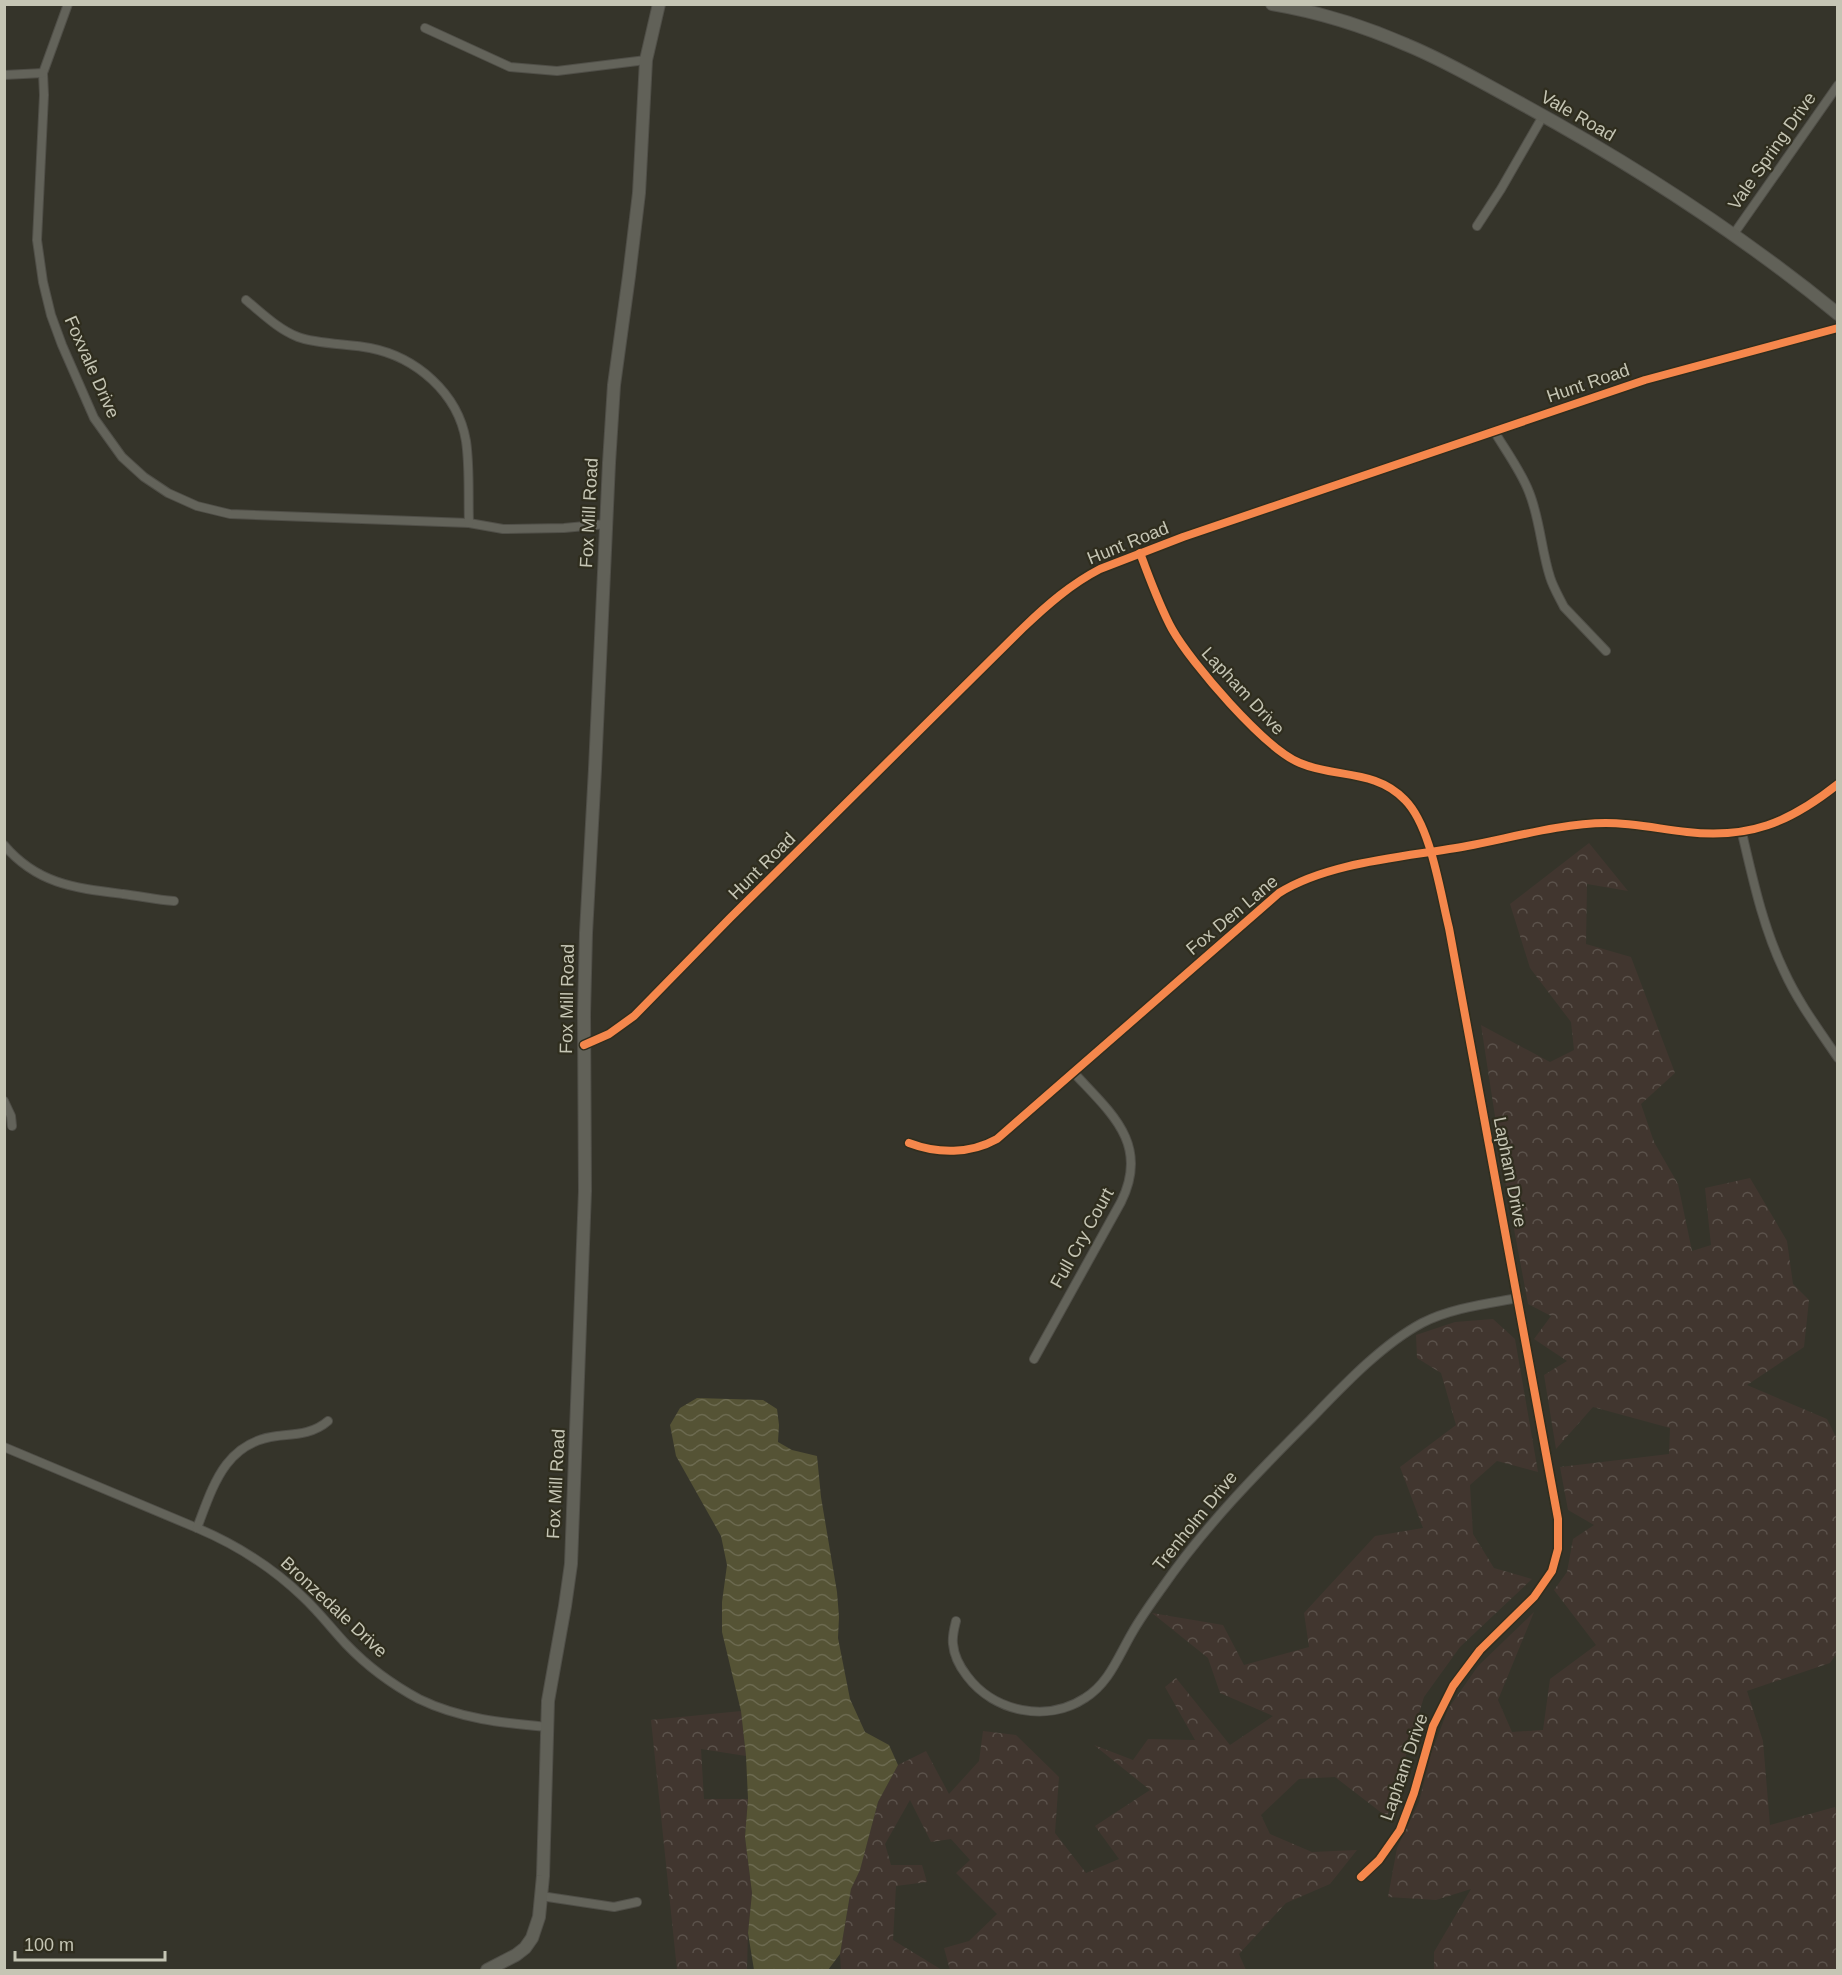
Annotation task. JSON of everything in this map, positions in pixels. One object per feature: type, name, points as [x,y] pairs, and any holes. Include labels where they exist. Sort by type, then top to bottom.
[{"type":"main road","name":"Fox Mill Road","points":[[487,1971],[516,1955],[529,1943],[537,1927],[541,1896],[548,1701],[571,1564],[585,1191],[586,933],[606,524],[614,385],[639,193],[646,60],[659,4]]},
{"type":"main road","name":"Vale Road","points":[[1272,4],[1332,18],[1408,45],[1543,116],[1657,183],[1803,285],[1838,314]]},
{"type":"street","name":"Foxvale Drive","points":[[68,4],[43,73],[37,240],[43,282],[58,335],[94,418],[123,457],[144,477],[168,493],[197,506],[230,514],[469,523],[503,529],[564,528],[606,524]]},
{"type":"street","points":[[424,28],[510,67],[557,71],[646,60]]},
{"type":"street","points":[[4,75],[43,73]]},
{"type":"street","name":"Vale Spring Drive","points":[[1733,235],[1838,85]]},
{"type":"street","points":[[1477,226],[1543,116]]},
{"type":"street","points":[[246,300],[276,325],[300,338],[370,348],[394,354],[417,367],[439,385],[458,417],[466,440],[469,523]]},
{"type":"street","name":"Hunt Road","points":[[584,1045],[609,1034],[634,1016],[1050,603],[1089,575],[1140,553],[1299,497],[1645,380],[1838,328]]},
{"type":"street","points":[[1494,431],[1528,489],[1537,516],[1551,580],[1564,607],[1606,651]]},
{"type":"street","name":"Lapham Drive","points":[[1140,553],[1156,596],[1176,636],[1206,675],[1256,730],[1273,746],[1297,763],[1359,775],[1387,785],[1413,809],[1421,824],[1449,928],[1558,1519],[1558,1549],[1555,1564],[1544,1585],[1480,1650],[1453,1686],[1432,1726],[1414,1792],[1400,1830],[1379,1860],[1361,1877]]},
{"type":"street","name":"Fox Den Lane","points":[[909,1143],[935,1150],[971,1150],[989,1144],[1005,1134],[1279,893],[1294,884],[1327,871],[1571,826],[1622,823],[1715,835],[1742,833],[1760,829],[1801,811],[1838,784]]},
{"type":"street","points":[[1742,833],[1756,894],[1783,969],[1804,1007],[1838,1058]]},
{"type":"street","points":[[4,845],[29,868],[58,883],[97,891],[174,901]]},
{"type":"street","name":"Full Cry Court","points":[[1034,1359],[1121,1203],[1131,1175],[1129,1146],[1122,1129],[1074,1073]]},
{"type":"street","points":[[4,1101],[12,1126]]},
{"type":"street","name":"Trenholm Drive","points":[[956,1621],[952,1640],[958,1661],[972,1683],[994,1700],[1010,1708],[1027,1712],[1044,1712],[1061,1709],[1084,1699],[1104,1681],[1142,1616],[1209,1526],[1243,1487],[1329,1400],[1389,1345],[1424,1322],[1472,1306],[1518,1298]]},
{"type":"street","points":[[197,1528],[219,1473],[233,1456],[256,1441],[268,1437],[302,1434],[328,1421]]},
{"type":"street","name":"Bronzedale Drive","points":[[4,1447],[227,1541],[258,1559],[304,1597],[363,1660],[418,1698],[480,1720],[547,1727]]},
{"type":"street","points":[[541,1896],[614,1907],[637,1902]]},
{"type":"green space","points":[[1589,843],[1628,891],[1587,884],[1586,944],[1631,957],[1675,1073],[1641,1104],[1654,1142],[1678,1184],[1692,1251],[1711,1245],[1705,1188],[1750,1178],[1787,1241],[1793,1284],[1809,1300],[1804,1347],[1747,1385],[1827,1419],[1837,1439],[1837,1653],[1830,1663],[1747,1691],[1763,1741],[1770,1825],[1835,1807],[1838,1817],[1837,1970],[1434,1970],[1434,1952],[1471,1889],[1436,1900],[1388,1897],[1397,1848],[1419,1802],[1431,1754],[1448,1709],[1478,1666],[1534,1612],[1498,1700],[1512,1732],[1543,1730],[1550,1679],[1596,1645],[1554,1590],[1567,1572],[1573,1539],[1594,1525],[1568,1510],[1560,1467],[1669,1454],[1670,1428],[1593,1407],[1556,1449],[1544,1375],[1567,1361],[1534,1339],[1551,1316],[1528,1304],[1504,1175],[1481,1025],[1550,1062],[1574,1050],[1571,1022],[1530,968],[1510,904]]},
{"type":"green space","points":[[1493,1319],[1515,1339],[1538,1472],[1497,1461],[1470,1485],[1473,1534],[1494,1568],[1532,1579],[1460,1647],[1424,1697],[1387,1817],[1335,1777],[1299,1779],[1261,1815],[1270,1834],[1312,1852],[1357,1850],[1330,1884],[1286,1903],[1239,1954],[1246,1970],[950,1970],[944,1948],[969,1941],[997,1914],[956,1873],[970,1860],[951,1839],[931,1842],[910,1800],[885,1844],[891,1865],[922,1865],[927,1882],[896,1886],[893,1940],[942,1970],[841,1970],[840,1954],[851,1889],[860,1870],[878,1802],[898,1765],[926,1751],[949,1794],[979,1761],[983,1731],[1016,1735],[1059,1777],[1055,1833],[1086,1873],[1119,1859],[1095,1826],[1150,1790],[1094,1745],[1133,1760],[1148,1739],[1195,1740],[1165,1687],[1176,1678],[1230,1745],[1273,1716],[1220,1693],[1208,1658],[1152,1613],[1223,1625],[1244,1665],[1309,1647],[1304,1613],[1375,1536],[1423,1528],[1400,1467],[1456,1425],[1441,1373],[1417,1358],[1416,1335],[1455,1322]]},
{"type":"green space","points":[[741,1711],[746,1756],[701,1749],[704,1799],[748,1799],[745,1837],[752,1893],[747,1970],[677,1970],[651,1720]]},
{"type":"water","points":[[697,1398],[763,1400],[777,1409],[778,1442],[792,1450],[817,1456],[821,1497],[837,1592],[838,1638],[850,1699],[865,1732],[889,1745],[898,1765],[878,1802],[860,1870],[851,1889],[840,1954],[828,1970],[754,1970],[748,1933],[752,1893],[745,1837],[748,1799],[746,1756],[741,1711],[722,1632],[722,1602],[727,1565],[721,1536],[676,1456],[670,1425],[680,1408]]},
{"type":"cycle path","points":[[584,1045],[609,1034],[634,1016],[1023,628],[1041,611],[1089,575],[1183,537],[1645,380],[1838,328]]},
{"type":"cycle path","points":[[1140,553],[1172,629],[1212,683],[1249,723],[1285,755],[1300,763],[1313,768],[1368,779],[1394,790],[1414,811],[1422,826],[1433,860],[1449,928],[1558,1519],[1558,1549],[1552,1571],[1534,1597],[1480,1650],[1453,1686],[1433,1726],[1414,1793],[1400,1830],[1379,1860],[1361,1877]]},
{"type":"cycle path","points":[[909,1143],[942,1151],[954,1151],[976,1148],[997,1139],[1279,893],[1299,882],[1345,867],[1572,825],[1616,823],[1709,834],[1749,830],[1785,818],[1820,798],[1838,784]]}]
